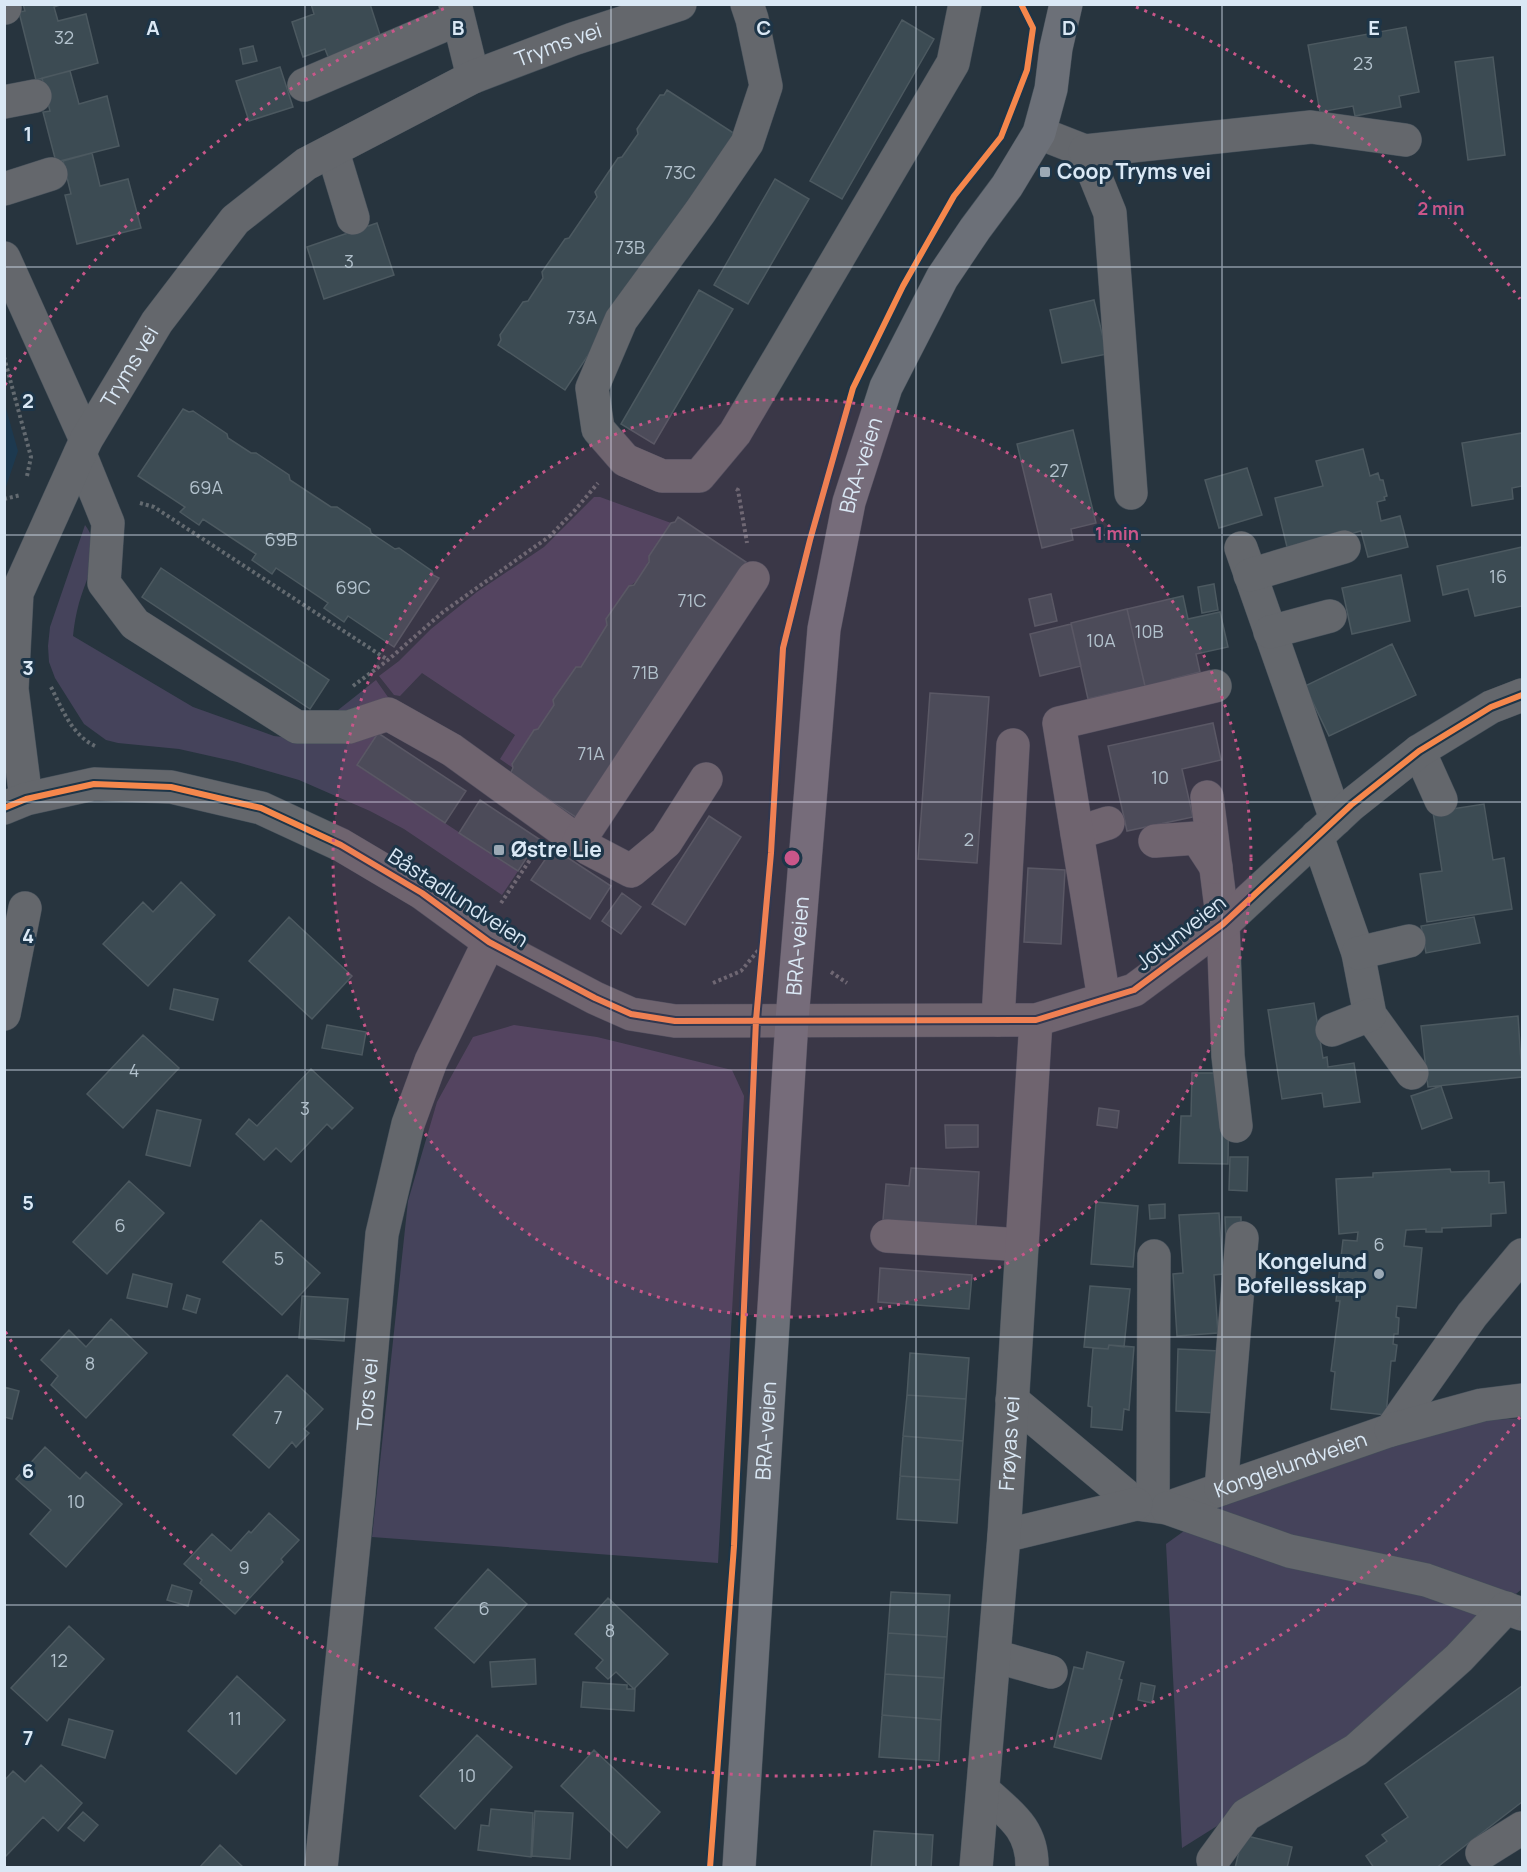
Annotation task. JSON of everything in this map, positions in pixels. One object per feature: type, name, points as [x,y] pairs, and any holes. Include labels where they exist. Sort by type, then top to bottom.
[{"type":"main road","name":"BRA-veien","points":[[739,1868],[792,1020],[824,629],[849,502],[886,387],[942,278],[1006,186],[1039,133],[1051,88],[1056,48],[1066,4]]},
{"type":"street","name":"Tryms vei","points":[[15,803],[12,689],[17,593],[83,447],[157,322],[235,220],[306,164],[473,78],[573,39],[680,4]]},
{"type":"street","points":[[747,4],[766,86],[747,143],[621,320],[592,388],[598,429],[625,460],[662,476],[699,476],[735,433],[953,63],[965,4]]},
{"type":"street","points":[[304,85],[457,12],[473,78]]},
{"type":"street","points":[[1039,133],[1085,151],[1311,127],[1405,140]]},
{"type":"street","points":[[1085,151],[1110,213],[1131,494]]},
{"type":"street","points":[[333,152],[353,218]]},
{"type":"street","points":[[4,189],[51,174]]},
{"type":"street","points":[[4,258],[83,447],[94,488],[108,523],[105,583],[135,624],[297,727],[349,727],[388,714],[452,750],[567,832],[631,871],[666,842],[706,779]]},
{"type":"street","points":[[1344,547],[1246,562],[1270,632],[1327,827],[1358,952],[1370,1015],[1412,1073]]},
{"type":"street","points":[[567,832],[753,578]]},
{"type":"street","points":[[1270,632],[1330,616]]},
{"type":"street","points":[[1104,999],[1059,723],[1215,686]]},
{"type":"street","name":"Jotunveien","points":[[792,1020],[1035,1020],[1134,990],[1223,924],[1327,827],[1419,752],[1491,707],[1522,695]]},
{"type":"street","points":[[998,1020],[1013,745]]},
{"type":"street","points":[[1419,752],[1441,800]]},
{"type":"street","name":"Båstadlundveien","points":[[15,803],[94,784],[171,787],[261,808],[341,845],[422,893],[489,942],[595,998],[631,1014],[675,1021],[792,1020]]},
{"type":"street","points":[[1207,797],[1223,924],[1228,1056],[1236,1126]]},
{"type":"street","points":[[1077,833],[1108,823]]},
{"type":"street","points":[[1155,841],[1197,838],[1215,867]]},
{"type":"street","points":[[4,1014],[25,908]]},
{"type":"street","points":[[1358,952],[1409,941]]},
{"type":"street","name":"Tors vei","points":[[321,1868],[359,1493],[382,1234],[408,1124],[432,1061],[489,942]]},
{"type":"street","points":[[1332,1030],[1370,1015]]},
{"type":"street","name":"Frøyas vei","points":[[976,1868],[1004,1536],[1035,1020]]},
{"type":"street","points":[[887,1236],[1021,1245]]},
{"type":"street","points":[[1221,1489],[1242,1238]]},
{"type":"street","points":[[1152,1506],[1154,1256]]},
{"type":"street","name":"Konglelundveien","points":[[1004,1536],[1152,1506],[1221,1489],[1391,1430],[1472,1315],[1522,1256]]},
{"type":"street","points":[[1012,1400],[1152,1506],[1289,1551],[1426,1580],[1514,1611],[1356,1750],[1246,1815],[1213,1860]]},
{"type":"street","points":[[1391,1430],[1482,1405],[1522,1400]]},
{"type":"street","points":[[994,1656],[1051,1672]]},
{"type":"street","points":[[983,1790],[1021,1825],[1033,1853],[1032,1868]]},
{"type":"street","points":[[1482,1853],[1522,1828]]},
{"type":"path","points":[[4,357],[31,457],[26,484]]},
{"type":"path","points":[[344,692],[388,660],[443,612],[550,536],[621,456]]},
{"type":"path","points":[[699,476],[738,490],[746,541],[755,562],[753,578]]},
{"type":"path","points":[[94,488],[154,507],[388,660]]},
{"type":"path","points":[[19,503],[24,494]]},
{"type":"path","points":[[372,671],[378,679]]},
{"type":"path","points":[[501,903],[567,832]]},
{"type":"path","points":[[761,957],[763,934],[799,934],[827,941],[831,972],[843,982],[852,984]]},
{"type":"shaded area","points":[[4,401],[18,451],[5,490],[4,490]]},
{"type":"shaded area","points":[[594,497],[600,497],[671,523],[649,556],[642,574],[629,586],[581,667],[576,667],[538,729],[534,730],[512,763],[513,768],[500,759],[515,735],[422,673],[400,696],[394,695],[379,676],[399,661],[431,629],[477,592],[544,547]]},
{"type":"shaded area","points":[[85,525],[93,544],[92,564],[78,607],[73,636],[193,707],[274,736],[318,741],[378,733],[358,766],[518,871],[502,895],[404,829],[370,811],[299,780],[237,762],[179,749],[106,740],[84,724],[55,678],[49,662],[48,646],[50,627]]},
{"type":"shaded area","points":[[376,680],[390,700],[333,714]]},
{"type":"shaded area","points":[[514,1025],[597,1037],[732,1070],[744,1096],[718,1563],[372,1537],[408,1201],[437,1102],[473,1037]]},
{"type":"shaded area","points":[[1522,1418],[1522,1589],[1327,1757],[1182,1848],[1166,1544],[1227,1500],[1464,1422]]},
{"type":"building","points":[[23,4],[63,4],[54,7],[58,21],[86,14],[98,63],[36,80],[19,12],[25,11]]},
{"type":"building","points":[[311,4],[370,4],[382,41],[329,59],[325,49],[303,57],[292,22],[314,14]]},
{"type":"building","points":[[902,20],[934,39],[842,199],[810,181]]},
{"type":"building","points":[[1406,27],[1419,92],[1399,96],[1401,107],[1355,116],[1353,106],[1320,112],[1308,45]]},
{"type":"building","points":[[253,46],[257,61],[243,64],[240,49]]},
{"type":"building","points":[[1493,57],[1505,155],[1468,160],[1455,62]]},
{"type":"building","points":[[280,67],[293,107],[249,121],[236,81]]},
{"type":"building","points":[[70,71],[79,104],[107,96],[119,146],[56,162],[43,112],[50,111],[42,78]]},
{"type":"building","points":[[667,90],[735,134],[565,390],[498,345],[501,340],[500,335],[523,302],[528,301],[543,278],[542,272],[565,239],[569,238],[597,197],[595,192],[638,134],[637,129],[660,95],[664,95]]},
{"type":"building","points":[[92,153],[100,186],[128,179],[141,228],[77,244],[65,195],[71,194],[63,161]]},
{"type":"building","points":[[775,179],[809,199],[748,304],[714,285]]},
{"type":"building","points":[[377,223],[394,275],[324,299],[307,247]]},
{"type":"building","points":[[699,290],[733,309],[654,444],[621,424]]},
{"type":"building","points":[[1094,300],[1107,354],[1062,363],[1050,310]]},
{"type":"building","points":[[183,409],[193,411],[227,434],[228,438],[251,453],[256,453],[289,475],[290,480],[331,507],[337,507],[370,529],[371,533],[395,549],[399,548],[439,578],[394,647],[348,616],[344,622],[324,608],[328,603],[276,568],[272,574],[252,560],[256,554],[203,519],[199,525],[180,512],[185,507],[138,476]]},
{"type":"building","points":[[1073,430],[1096,523],[1071,529],[1073,540],[1042,548],[1017,444]]},
{"type":"building","points":[[1522,433],[1522,486],[1512,488],[1513,499],[1472,506],[1462,443]]},
{"type":"building","points":[[1363,449],[1370,476],[1378,473],[1380,480],[1383,480],[1387,496],[1384,497],[1385,500],[1377,502],[1381,521],[1400,516],[1408,547],[1368,557],[1361,531],[1288,551],[1275,498],[1323,486],[1316,461]]},
{"type":"building","points":[[1247,468],[1262,515],[1219,528],[1205,480]]},
{"type":"building","points":[[678,517],[746,562],[577,818],[510,774],[512,764],[554,705],[553,700],[576,667],[581,667],[607,625],[606,619],[629,586],[634,585],[649,562],[649,556],[671,523],[675,522]]},
{"type":"building","points":[[1522,547],[1522,606],[1475,616],[1468,589],[1443,595],[1437,566]]},
{"type":"building","points":[[161,568],[329,680],[310,709],[142,597]]},
{"type":"building","points":[[1401,575],[1410,621],[1352,634],[1342,588]]},
{"type":"building","points":[[1214,584],[1218,610],[1202,613],[1198,587]]},
{"type":"building","points":[[1051,594],[1057,621],[1035,626],[1029,599]]},
{"type":"building","points":[[1183,596],[1188,619],[1220,612],[1228,647],[1196,654],[1200,672],[1172,679],[1174,693],[1148,699],[1127,609]]},
{"type":"building","points":[[1127,609],[1148,699],[1121,706],[1118,692],[1088,699],[1071,623]]},
{"type":"building","points":[[1071,624],[1081,666],[1040,676],[1030,634]]},
{"type":"building","points":[[1392,644],[1416,695],[1329,736],[1305,686]]},
{"type":"building","points":[[930,693],[989,697],[977,863],[918,859]]},
{"type":"building","points":[[1213,723],[1221,760],[1182,769],[1193,817],[1127,831],[1108,746]]},
{"type":"building","points":[[378,733],[466,791],[445,823],[357,765]]},
{"type":"building","points":[[480,800],[539,839],[518,871],[459,833]]},
{"type":"building","points":[[1484,804],[1493,860],[1504,858],[1512,909],[1427,922],[1420,874],[1442,871],[1433,812]]},
{"type":"building","points":[[709,816],[741,837],[685,925],[652,904]]},
{"type":"building","points":[[553,848],[611,886],[590,919],[531,880]]},
{"type":"building","points":[[1028,868],[1065,870],[1061,944],[1024,942]]},
{"type":"building","points":[[181,882],[215,915],[148,986],[103,944],[143,902],[153,912]]},
{"type":"building","points":[[622,893],[641,907],[621,934],[602,921]]},
{"type":"building","points":[[289,917],[352,976],[312,1019],[249,961]]},
{"type":"building","points":[[1474,917],[1480,943],[1426,953],[1421,926]]},
{"type":"building","points":[[174,989],[218,999],[213,1020],[170,1009]]},
{"type":"building","points":[[1314,1003],[1323,1058],[1327,1057],[1328,1067],[1354,1063],[1360,1102],[1324,1107],[1322,1093],[1282,1099],[1268,1010]]},
{"type":"building","points":[[1518,1016],[1522,1077],[1428,1087],[1421,1026]]},
{"type":"building","points":[[327,1025],[366,1032],[362,1055],[322,1048]]},
{"type":"building","points":[[143,1035],[179,1068],[123,1128],[87,1094]]},
{"type":"building","points":[[311,1069],[353,1108],[332,1129],[327,1124],[291,1162],[276,1148],[264,1160],[236,1134],[249,1119],[257,1126]]},
{"type":"building","points":[[1192,1073],[1229,1073],[1228,1164],[1179,1163],[1181,1116],[1191,1116]]},
{"type":"building","points":[[1441,1086],[1452,1118],[1422,1129],[1411,1096]]},
{"type":"building","points":[[1099,1108],[1119,1111],[1117,1128],[1097,1125]]},
{"type":"building","points":[[157,1110],[201,1120],[190,1166],[146,1155]]},
{"type":"building","points":[[945,1125],[978,1125],[978,1147],[946,1148]]},
{"type":"building","points":[[1230,1157],[1248,1157],[1247,1191],[1229,1190]]},
{"type":"building","points":[[911,1168],[979,1172],[976,1226],[883,1220],[886,1184],[909,1186]]},
{"type":"building","name":"Kongelund Bofellesskap","points":[[1450,1169],[1451,1172],[1489,1171],[1489,1183],[1504,1182],[1506,1213],[1491,1214],[1491,1226],[1442,1228],[1442,1232],[1426,1232],[1426,1229],[1406,1230],[1404,1246],[1422,1248],[1416,1308],[1397,1306],[1398,1334],[1394,1334],[1393,1344],[1397,1345],[1395,1361],[1391,1361],[1386,1415],[1331,1409],[1335,1372],[1331,1371],[1340,1301],[1336,1301],[1343,1240],[1357,1241],[1358,1232],[1339,1234],[1336,1179],[1373,1177],[1373,1173]]},
{"type":"building","points":[[129,1181],[164,1213],[107,1274],[73,1242]]},
{"type":"building","points":[[1096,1202],[1138,1206],[1133,1267],[1091,1264]]},
{"type":"building","points":[[1165,1204],[1165,1218],[1150,1219],[1149,1205]]},
{"type":"building","points":[[1219,1213],[1223,1274],[1214,1275],[1218,1333],[1177,1336],[1173,1274],[1183,1273],[1179,1215]]},
{"type":"building","points":[[1225,1217],[1241,1217],[1241,1238],[1226,1239]]},
{"type":"building","points":[[261,1220],[320,1273],[282,1315],[223,1262]]},
{"type":"building","points":[[880,1268],[972,1275],[969,1309],[878,1302]]},
{"type":"building","points":[[133,1274],[172,1284],[167,1307],[127,1298]]},
{"type":"building","points":[[1090,1286],[1130,1289],[1124,1347],[1109,1345],[1108,1349],[1084,1347]]},
{"type":"building","points":[[187,1295],[200,1299],[196,1313],[183,1309]]},
{"type":"building","points":[[302,1296],[348,1299],[344,1341],[299,1338]]},
{"type":"building","points":[[111,1319],[147,1353],[86,1418],[51,1385],[58,1376],[41,1360],[69,1330],[86,1347]]},
{"type":"building","points":[[1109,1345],[1134,1347],[1129,1410],[1124,1409],[1122,1430],[1091,1427],[1092,1407],[1088,1406],[1093,1348],[1108,1349]]},
{"type":"building","points":[[1178,1349],[1220,1351],[1217,1413],[1176,1411]]},
{"type":"building","points":[[910,1353],[969,1358],[966,1399],[907,1395]]},
{"type":"building","points":[[287,1375],[323,1409],[304,1429],[309,1433],[296,1447],[292,1442],[269,1468],[233,1435]]},
{"type":"building","points":[[4,1387],[19,1391],[12,1419],[4,1417]]},
{"type":"building","points":[[907,1395],[966,1399],[963,1441],[903,1436]]},
{"type":"building","points":[[903,1436],[963,1441],[960,1480],[900,1476]]},
{"type":"building","points":[[45,1447],[80,1479],[86,1472],[122,1504],[66,1567],[30,1534],[51,1510],[16,1479]]},
{"type":"building","points":[[900,1476],[960,1480],[957,1523],[897,1519]]},
{"type":"building","points":[[269,1513],[299,1540],[281,1559],[283,1562],[235,1614],[200,1583],[202,1580],[184,1564],[212,1534],[231,1551]]},
{"type":"building","points":[[488,1569],[527,1604],[474,1663],[435,1628]]},
{"type":"building","points":[[172,1585],[192,1591],[188,1606],[167,1600]]},
{"type":"building","points":[[891,1592],[950,1595],[947,1637],[888,1633]]},
{"type":"building","points":[[608,1598],[668,1654],[634,1689],[616,1672],[608,1679],[596,1668],[603,1660],[575,1634]]},
{"type":"building","points":[[69,1626],[104,1659],[47,1721],[11,1688]]},
{"type":"building","points":[[888,1633],[947,1637],[944,1678],[885,1674]]},
{"type":"building","points":[[1087,1652],[1124,1662],[1119,1679],[1122,1680],[1101,1759],[1054,1747],[1074,1667],[1083,1669]]},
{"type":"building","points":[[535,1659],[536,1684],[492,1687],[490,1662]]},
{"type":"building","points":[[885,1674],[944,1678],[941,1720],[882,1715]]},
{"type":"building","points":[[237,1676],[285,1720],[236,1774],[188,1731]]},
{"type":"building","points":[[583,1682],[627,1685],[627,1689],[635,1689],[634,1711],[581,1707]]},
{"type":"building","points":[[1141,1683],[1155,1686],[1152,1703],[1138,1700]]},
{"type":"building","points":[[1522,1686],[1522,1802],[1436,1868],[1374,1868],[1366,1856],[1387,1841],[1382,1835],[1408,1817],[1385,1784]]},
{"type":"building","points":[[882,1715],[941,1720],[939,1761],[879,1757]]},
{"type":"building","points":[[69,1719],[113,1731],[105,1758],[62,1745]]},
{"type":"building","points":[[477,1735],[512,1767],[455,1829],[420,1796]]},
{"type":"building","points":[[594,1750],[660,1812],[627,1848],[561,1786]]},
{"type":"building","points":[[41,1765],[82,1803],[58,1831],[43,1817],[4,1858],[4,1781],[13,1771],[25,1782]]},
{"type":"building","points":[[491,1809],[533,1813],[531,1857],[478,1850],[481,1825],[489,1826]]},
{"type":"building","points":[[535,1811],[573,1813],[570,1859],[532,1856]]},
{"type":"building","points":[[83,1812],[98,1825],[84,1841],[68,1828]]},
{"type":"building","points":[[874,1831],[933,1835],[931,1868],[871,1868]]},
{"type":"building","points":[[1243,1835],[1292,1847],[1287,1868],[1235,1868]]},
{"type":"building","points":[[220,1845],[244,1868],[199,1868]]},
{"type":"cycle path","points":[[710,1868],[734,1546],[756,1020],[771,853],[783,648],[810,540],[853,388],[903,286],[954,196],[1001,137],[1027,70],[1033,28],[1021,4]]},
{"type":"cycle path","points":[[4,808],[26,799],[94,784],[171,787],[261,808],[341,845],[422,893],[489,942],[595,998],[631,1014],[675,1021],[1036,1020],[1134,990],[1223,924],[1351,805],[1419,751],[1491,707],[1522,695]]},
{"type":"place","name":"Coop Tryms vei","points":[[1045,172]]},
{"type":"place","name":"Østre Lie","points":[[499,850]]},
{"type":"place","name":"Kongelund Bofellesskap","points":[[1379,1274]]}]
